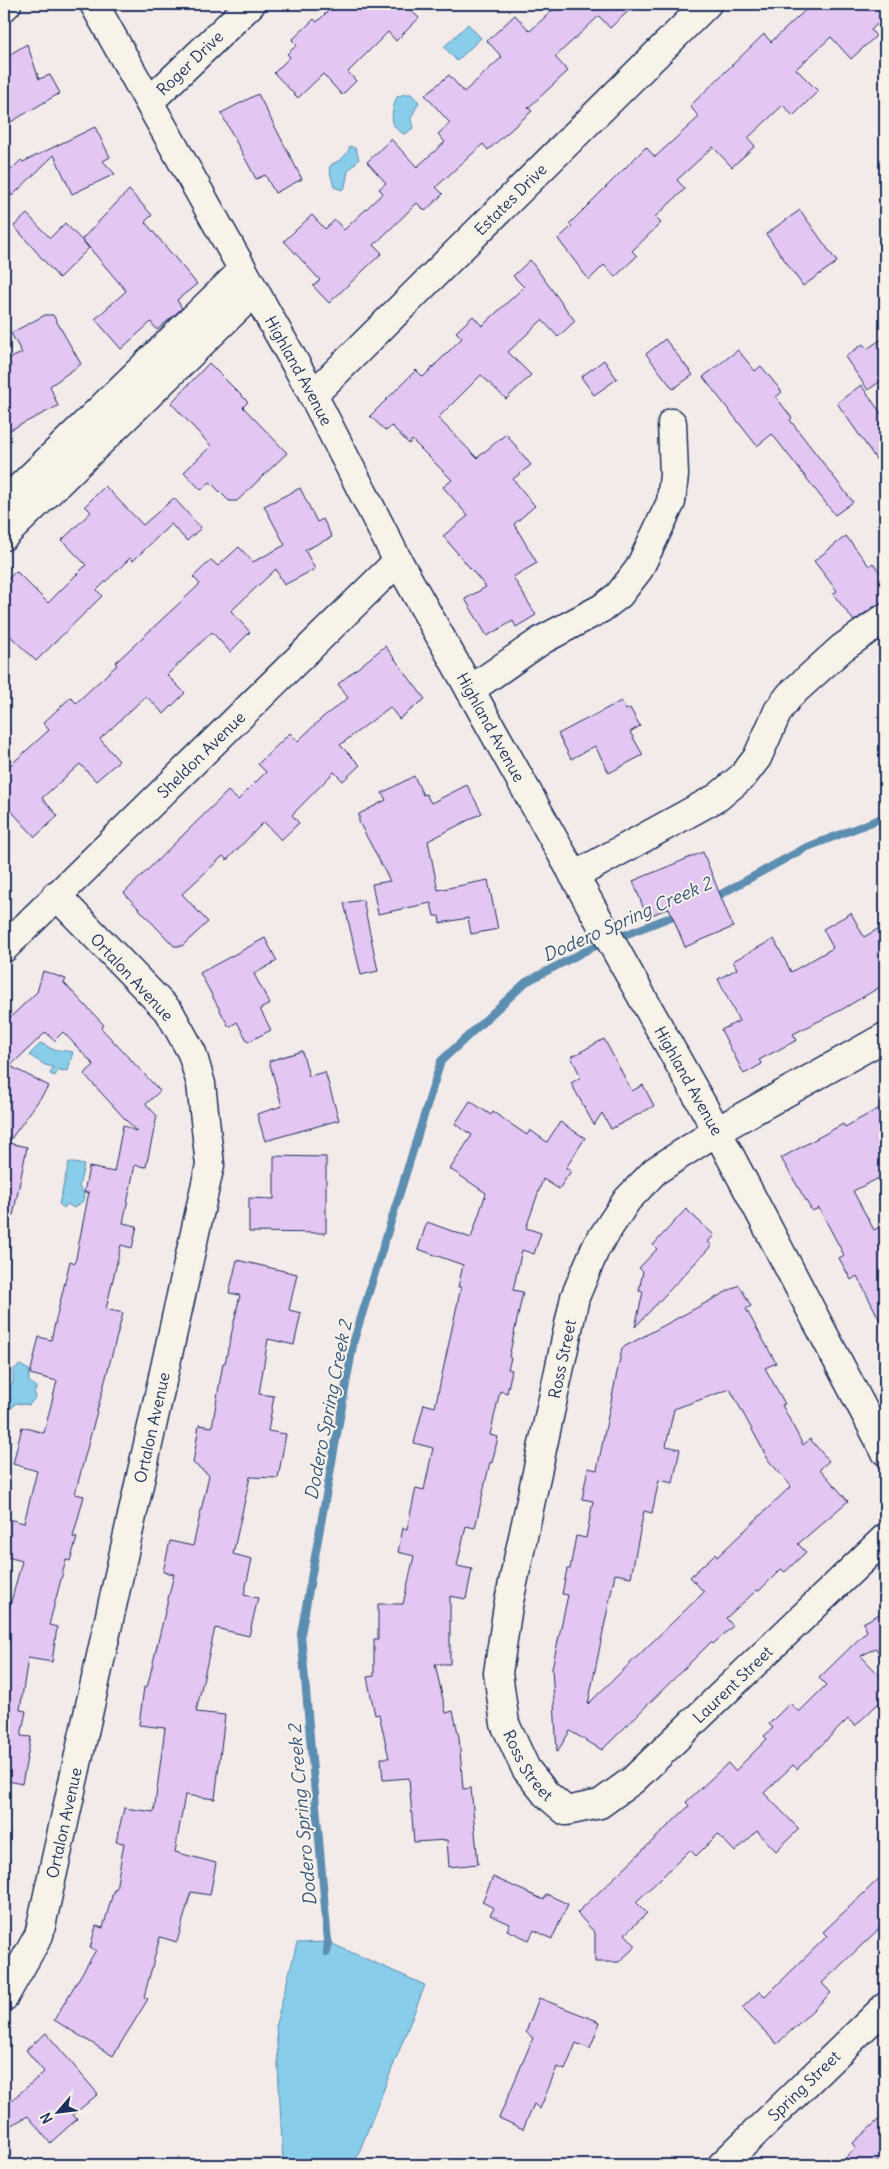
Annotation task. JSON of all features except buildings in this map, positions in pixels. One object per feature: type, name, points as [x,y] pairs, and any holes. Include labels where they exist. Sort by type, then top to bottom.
[{"type":"street","points":[[4,7],[7,4]]},
{"type":"street","name":"Highland Avenue","points":[[94,4],[313,395],[398,561],[717,1131],[885,1451]]},
{"type":"street","name":"Roger Drive","points":[[150,101],[251,4]]},
{"type":"street","name":"Estates Drive","points":[[313,395],[707,4]]},
{"type":"street","points":[[4,503],[249,281]]},
{"type":"street","points":[[4,536],[249,281]]},
{"type":"street","points":[[470,690],[542,640],[602,608],[619,595],[639,569],[671,502],[674,475],[672,423]]},
{"type":"street","name":"Sheldon Avenue","points":[[4,948],[398,561]]},
{"type":"street","points":[[574,876],[718,797],[743,776],[757,758],[778,711],[790,695],[842,648],[885,618]]},
{"type":"street","name":"Ortalon Avenue","points":[[4,1997],[40,1935],[210,1165],[201,1084],[192,1053],[170,1013],[56,895]]},
{"type":"street","name":"Ross Street","points":[[566,1811],[546,1794],[526,1769],[505,1724],[498,1673],[508,1606],[575,1297],[596,1247],[627,1200],[655,1171],[717,1131],[885,1037]]},
{"type":"street","name":"Laurent Street","points":[[566,1811],[600,1804],[633,1780],[885,1538]]},
{"type":"street","name":"Spring Street","points":[[722,2165],[885,2007]]},
{"type":"water","points":[[468,24],[481,38],[457,61],[444,47]]},
{"type":"water","points":[[411,94],[419,102],[411,118],[413,128],[405,134],[396,128],[392,118],[397,97]]},
{"type":"water","points":[[350,146],[356,149],[359,159],[348,171],[345,187],[342,190],[334,187],[329,168],[346,155]]},
{"type":"water","points":[[41,1043],[52,1049],[73,1052],[68,1071],[58,1070],[55,1076],[50,1074],[53,1067],[45,1065],[29,1055]]},
{"type":"water","points":[[69,1162],[84,1165],[79,1187],[84,1193],[83,1201],[74,1208],[67,1204],[64,1208],[59,1204]]},
{"type":"water","points":[[20,1365],[29,1370],[29,1382],[36,1386],[34,1391],[36,1397],[29,1405],[15,1403],[12,1408],[7,1402],[11,1398],[8,1393],[8,1387],[13,1383],[13,1370]]},
{"type":"water","points":[[328,1942],[425,1985],[356,2160],[356,2165],[283,2165],[276,2024],[297,1943]]},
{"type":"waterway","name":"Dodero Spring Creek 2","points":[[712,899],[805,848],[885,817]]},
{"type":"waterway","name":"Dodero Spring Creek 2","points":[[327,1952],[328,1942],[301,1634],[354,1340],[441,1061],[526,982],[591,948],[681,913]]}]
